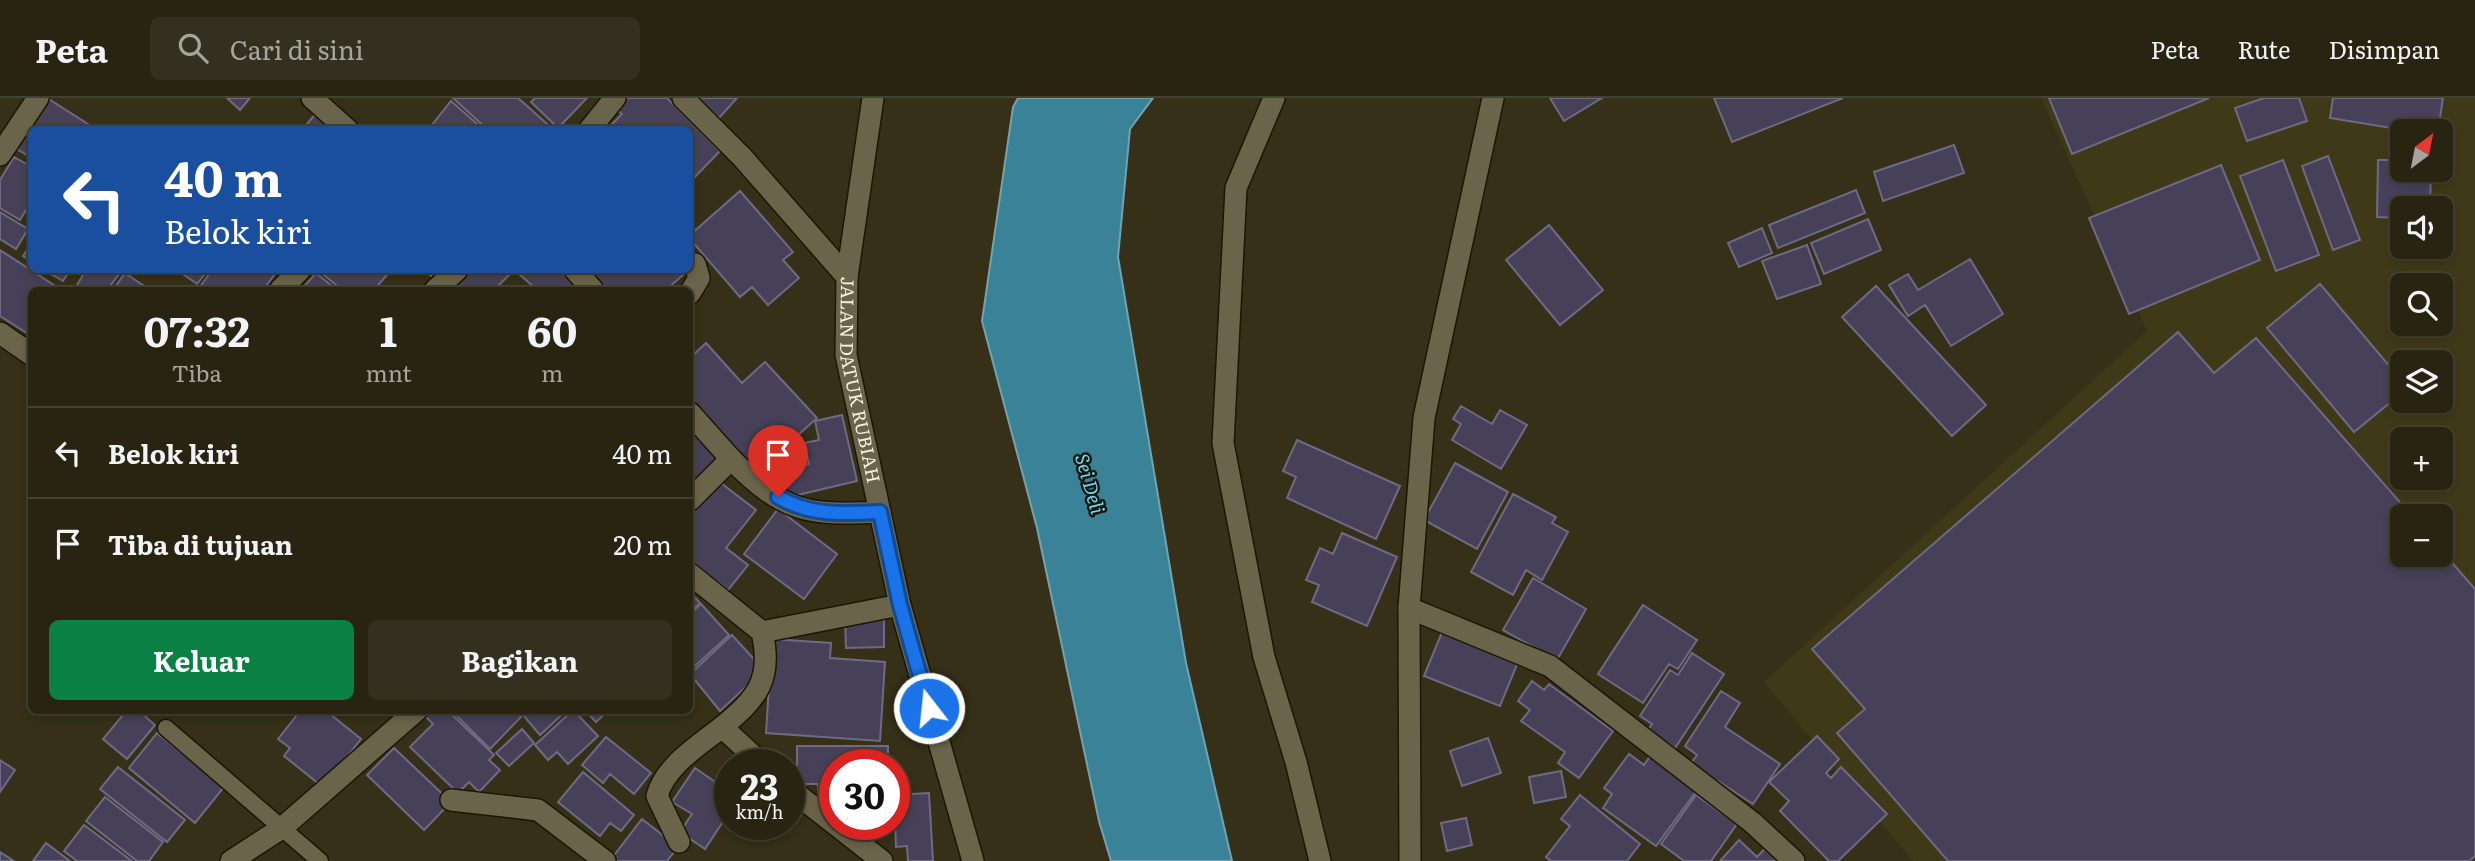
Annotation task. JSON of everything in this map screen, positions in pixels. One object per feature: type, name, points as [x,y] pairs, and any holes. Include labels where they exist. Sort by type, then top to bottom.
[{"type":"street","points":[[0,155],[38,98]]},
{"type":"street","points":[[313,98],[344,126]]},
{"type":"street","points":[[592,126],[615,98]]},
{"type":"street","points":[[683,98],[742,157],[846,277]]},
{"type":"street","name":"JALAN DATUK RUBIAH","points":[[873,98],[846,277],[846,355],[900,605],[973,861]]},
{"type":"street","points":[[1274,98],[1236,188],[1223,443],[1264,657],[1296,762],[1320,861]]},
{"type":"street","points":[[1410,861],[1409,608],[1424,418],[1493,98]]},
{"type":"street","points":[[693,288],[699,278],[695,264]]},
{"type":"street","points":[[284,287],[297,273]]},
{"type":"street","points":[[438,287],[454,273]]},
{"type":"street","points":[[578,273],[590,287]]},
{"type":"street","points":[[0,333],[28,352]]},
{"type":"street","points":[[693,416],[758,486],[797,508],[830,515],[880,512]]},
{"type":"street","points":[[693,497],[731,459]]},
{"type":"street","points":[[680,842],[661,810],[657,796],[659,786],[680,760],[742,711],[760,689],[767,668],[762,632],[693,577]]},
{"type":"street","points":[[762,632],[900,605]]},
{"type":"street","points":[[1409,608],[1550,666],[1753,824],[1794,861]]},
{"type":"street","points":[[231,861],[282,828],[412,714]]},
{"type":"street","points":[[722,727],[746,749]]},
{"type":"street","points":[[451,800],[538,810],[605,861]]},
{"type":"street","points":[[805,801],[882,861]]},
{"type":"lane","points":[[166,728],[320,861]]},
{"type":"shaded area","points":[[2041,98],[2475,98],[2475,861],[1913,861],[1764,682],[2147,331]]},
{"type":"water","name":"Sei Deli","points":[[1018,98],[1153,98],[1130,129],[1118,257],[1186,663],[1232,861],[1111,861],[1099,821],[1037,528],[982,321],[1013,107]]},
{"type":"building","points":[[47,98],[88,124],[31,126],[28,124]]},
{"type":"building","points":[[227,98],[250,98],[240,110]]},
{"type":"building","points":[[453,98],[518,98],[550,126],[484,126]]},
{"type":"building","points":[[535,98],[587,98],[560,126],[556,126],[531,102]]},
{"type":"building","points":[[621,98],[667,98],[720,151],[693,179],[693,126],[610,126],[622,114],[613,106]]},
{"type":"building","points":[[698,98],[737,98],[719,118]]},
{"type":"building","points":[[1550,98],[1602,98],[1564,121]]},
{"type":"building","points":[[1714,98],[1843,98],[1732,142]]},
{"type":"building","points":[[2049,98],[2209,98],[2072,154]]},
{"type":"building","points":[[2264,98],[2299,98],[2307,121],[2247,141],[2235,108]]},
{"type":"building","points":[[2333,98],[2443,98],[2440,119],[2390,119],[2390,128],[2330,118]]},
{"type":"building","points":[[451,101],[479,126],[431,126]]},
{"type":"building","points":[[317,112],[333,126],[305,126]]},
{"type":"building","points":[[26,127],[28,128],[28,156],[13,147]]},
{"type":"building","points":[[1954,145],[1964,173],[1883,201],[1874,172]]},
{"type":"building","points":[[2328,156],[2360,240],[2333,250],[2302,166]]},
{"type":"building","points":[[14,157],[28,165],[28,207],[20,220],[0,208],[0,180]]},
{"type":"building","points":[[2283,160],[2319,255],[2276,271],[2240,176]]},
{"type":"building","points":[[2378,160],[2390,160],[2390,182],[2431,182],[2430,196],[2390,196],[2390,218],[2377,217]]},
{"type":"building","points":[[2221,165],[2260,260],[2129,314],[2089,218]]},
{"type":"building","points":[[1856,190],[1865,213],[1778,248],[1769,225]]},
{"type":"building","points":[[740,191],[793,252],[783,260],[799,278],[768,305],[752,287],[740,297],[693,242],[693,232]]},
{"type":"building","points":[[0,212],[28,229],[16,249],[0,239]]},
{"type":"building","points":[[1868,219],[1881,250],[1824,274],[1811,243]]},
{"type":"building","points":[[1549,225],[1603,290],[1560,325],[1506,260]]},
{"type":"building","points":[[1762,228],[1772,253],[1739,267],[1728,243]]},
{"type":"building","points":[[1807,245],[1821,284],[1777,299],[1762,261]]},
{"type":"building","points":[[0,250],[28,268],[28,273],[35,273],[57,287],[28,287],[28,334],[0,316]]},
{"type":"building","points":[[1970,259],[2003,314],[1951,346],[1925,305],[1908,316],[1889,285],[1908,274],[1918,290]]},
{"type":"building","points":[[49,273],[68,273],[63,281]]},
{"type":"building","points":[[84,273],[120,273],[109,287],[76,287]]},
{"type":"building","points":[[125,273],[146,287],[115,287]]},
{"type":"building","points":[[181,273],[206,273],[197,284]]},
{"type":"building","points":[[210,273],[275,274],[265,287],[200,287]]},
{"type":"building","points":[[316,273],[333,287],[304,287]]},
{"type":"building","points":[[322,273],[387,275],[377,287],[338,287]]},
{"type":"building","points":[[428,273],[449,273],[440,283]]},
{"type":"building","points":[[457,273],[509,275],[497,287],[443,287]]},
{"type":"building","points":[[518,273],[565,273],[581,287],[534,287]]},
{"type":"building","points":[[589,273],[683,275],[669,287],[603,287]]},
{"type":"building","points":[[2320,284],[2390,367],[2390,403],[2354,432],[2267,328]]},
{"type":"building","points":[[1876,286],[1986,405],[1952,436],[1842,317]]},
{"type":"building","points":[[2178,332],[2214,373],[2256,338],[2401,504],[2390,504],[2390,567],[2453,567],[2453,564],[2475,589],[2475,856],[2469,861],[1948,861],[1837,733],[1865,709],[1812,649]]},
{"type":"building","points":[[706,343],[742,383],[765,362],[817,418],[755,474],[693,406],[693,355]]},
{"type":"building","points":[[1461,406],[1492,424],[1500,410],[1527,425],[1501,469],[1452,440],[1461,424],[1453,419]]},
{"type":"building","points":[[842,415],[857,481],[785,498],[778,471],[809,464],[804,443],[819,440],[815,421]]},
{"type":"building","points":[[693,428],[720,456],[693,483]]},
{"type":"building","points":[[1297,440],[1400,486],[1376,539],[1287,498],[1296,477],[1283,471]]},
{"type":"building","points":[[1455,463],[1508,492],[1477,549],[1424,520]]},
{"type":"building","points":[[717,480],[756,510],[726,548],[748,565],[728,590],[693,563],[693,512]]},
{"type":"building","points":[[1513,494],[1556,517],[1552,523],[1568,532],[1542,580],[1526,570],[1513,595],[1471,572]]},
{"type":"building","points":[[778,509],[837,554],[804,599],[744,554]]},
{"type":"building","points":[[1342,533],[1397,557],[1367,626],[1312,602],[1319,585],[1306,580],[1320,548],[1333,554]]},
{"type":"building","points":[[1533,578],[1586,609],[1557,660],[1503,630]]},
{"type":"building","points":[[693,595],[700,603],[693,609]]},
{"type":"building","points":[[701,604],[729,635],[695,666],[693,664],[693,611]]},
{"type":"building","points":[[1643,605],[1697,640],[1678,669],[1669,664],[1643,703],[1598,674]]},
{"type":"building","points":[[884,619],[884,647],[846,648],[845,620]]},
{"type":"building","points":[[1442,632],[1518,662],[1500,706],[1424,676]]},
{"type":"building","points":[[732,635],[764,670],[720,711],[693,678],[693,671]]},
{"type":"building","points":[[772,639],[831,643],[830,658],[885,662],[880,741],[766,733]]},
{"type":"building","points":[[1692,653],[1724,674],[1675,748],[1648,730],[1652,724],[1640,716],[1670,670],[1678,675]]},
{"type":"building","points":[[1532,681],[1544,690],[1549,684],[1613,731],[1579,778],[1558,763],[1565,752],[1521,721],[1530,710],[1518,701]]},
{"type":"building","points":[[1721,691],[1740,703],[1725,727],[1780,764],[1753,804],[1718,781],[1713,788],[1691,763],[1697,755],[1685,746]]},
{"type":"building","points":[[124,714],[143,714],[155,725],[127,759],[103,739]]},
{"type":"building","points":[[298,714],[330,714],[361,739],[329,780],[319,784],[284,756],[290,748],[278,739]]},
{"type":"building","points":[[451,714],[494,755],[489,760],[500,770],[479,792],[469,782],[458,793],[410,747],[433,724],[424,715]]},
{"type":"building","points":[[455,714],[518,714],[521,717],[490,749]]},
{"type":"building","points":[[524,714],[563,714],[540,735]]},
{"type":"building","points":[[569,714],[577,714],[598,736],[568,764],[557,752],[548,760],[535,745]]},
{"type":"building","points":[[589,714],[605,714],[596,722]]},
{"type":"building","points":[[522,729],[534,743],[509,766],[496,753]]},
{"type":"building","points":[[157,733],[224,787],[195,823],[129,768]]},
{"type":"building","points":[[1817,736],[1839,759],[1826,773],[1831,778],[1841,767],[1887,814],[1838,861],[1829,861],[1780,811],[1789,801],[1769,782]]},
{"type":"building","points":[[606,737],[651,773],[634,794],[610,774],[603,783],[582,765]]},
{"type":"building","points":[[1488,738],[1501,773],[1462,786],[1450,751]]},
{"type":"building","points":[[797,746],[888,746],[888,749],[819,749],[819,797],[818,784],[805,784],[805,749],[797,749]]},
{"type":"building","points":[[394,748],[451,802],[424,830],[367,775]]},
{"type":"building","points":[[1653,752],[1700,786],[1656,846],[1603,808],[1612,794],[1604,788],[1629,754],[1644,765]]},
{"type":"building","points":[[0,760],[15,770],[0,792]]},
{"type":"building","points":[[118,767],[185,820],[167,842],[100,789]]},
{"type":"building","points":[[695,768],[714,781],[714,835],[705,849],[680,832],[692,814],[672,802]]},
{"type":"building","points":[[1561,771],[1566,797],[1534,803],[1529,777]]},
{"type":"building","points":[[583,772],[634,815],[621,831],[610,823],[600,836],[558,802]]},
{"type":"building","points":[[929,793],[933,861],[908,861],[907,846],[896,847],[896,840],[910,840],[910,794]]},
{"type":"building","points":[[1580,795],[1640,844],[1627,861],[1551,861],[1546,857],[1570,826],[1561,819]]},
{"type":"building","points":[[1696,795],[1737,824],[1711,861],[1684,861],[1661,844]]},
{"type":"building","points":[[105,797],[163,842],[149,861],[137,861],[86,821]]},
{"type":"building","points":[[1466,818],[1472,845],[1447,851],[1441,823]]},
{"type":"building","points":[[642,819],[678,847],[667,861],[616,861],[612,858]]},
{"type":"building","points":[[84,825],[132,861],[77,861],[64,851]]},
{"type":"building","points":[[1739,840],[1757,857],[1770,843],[1790,861],[1720,861]]},
{"type":"building","points":[[46,843],[70,861],[33,861]]},
{"type":"building","points":[[0,852],[14,861],[0,861]]},
{"type":"route","points":[[778,497],[797,508],[830,515],[880,512],[900,605],[929,708]]}]
